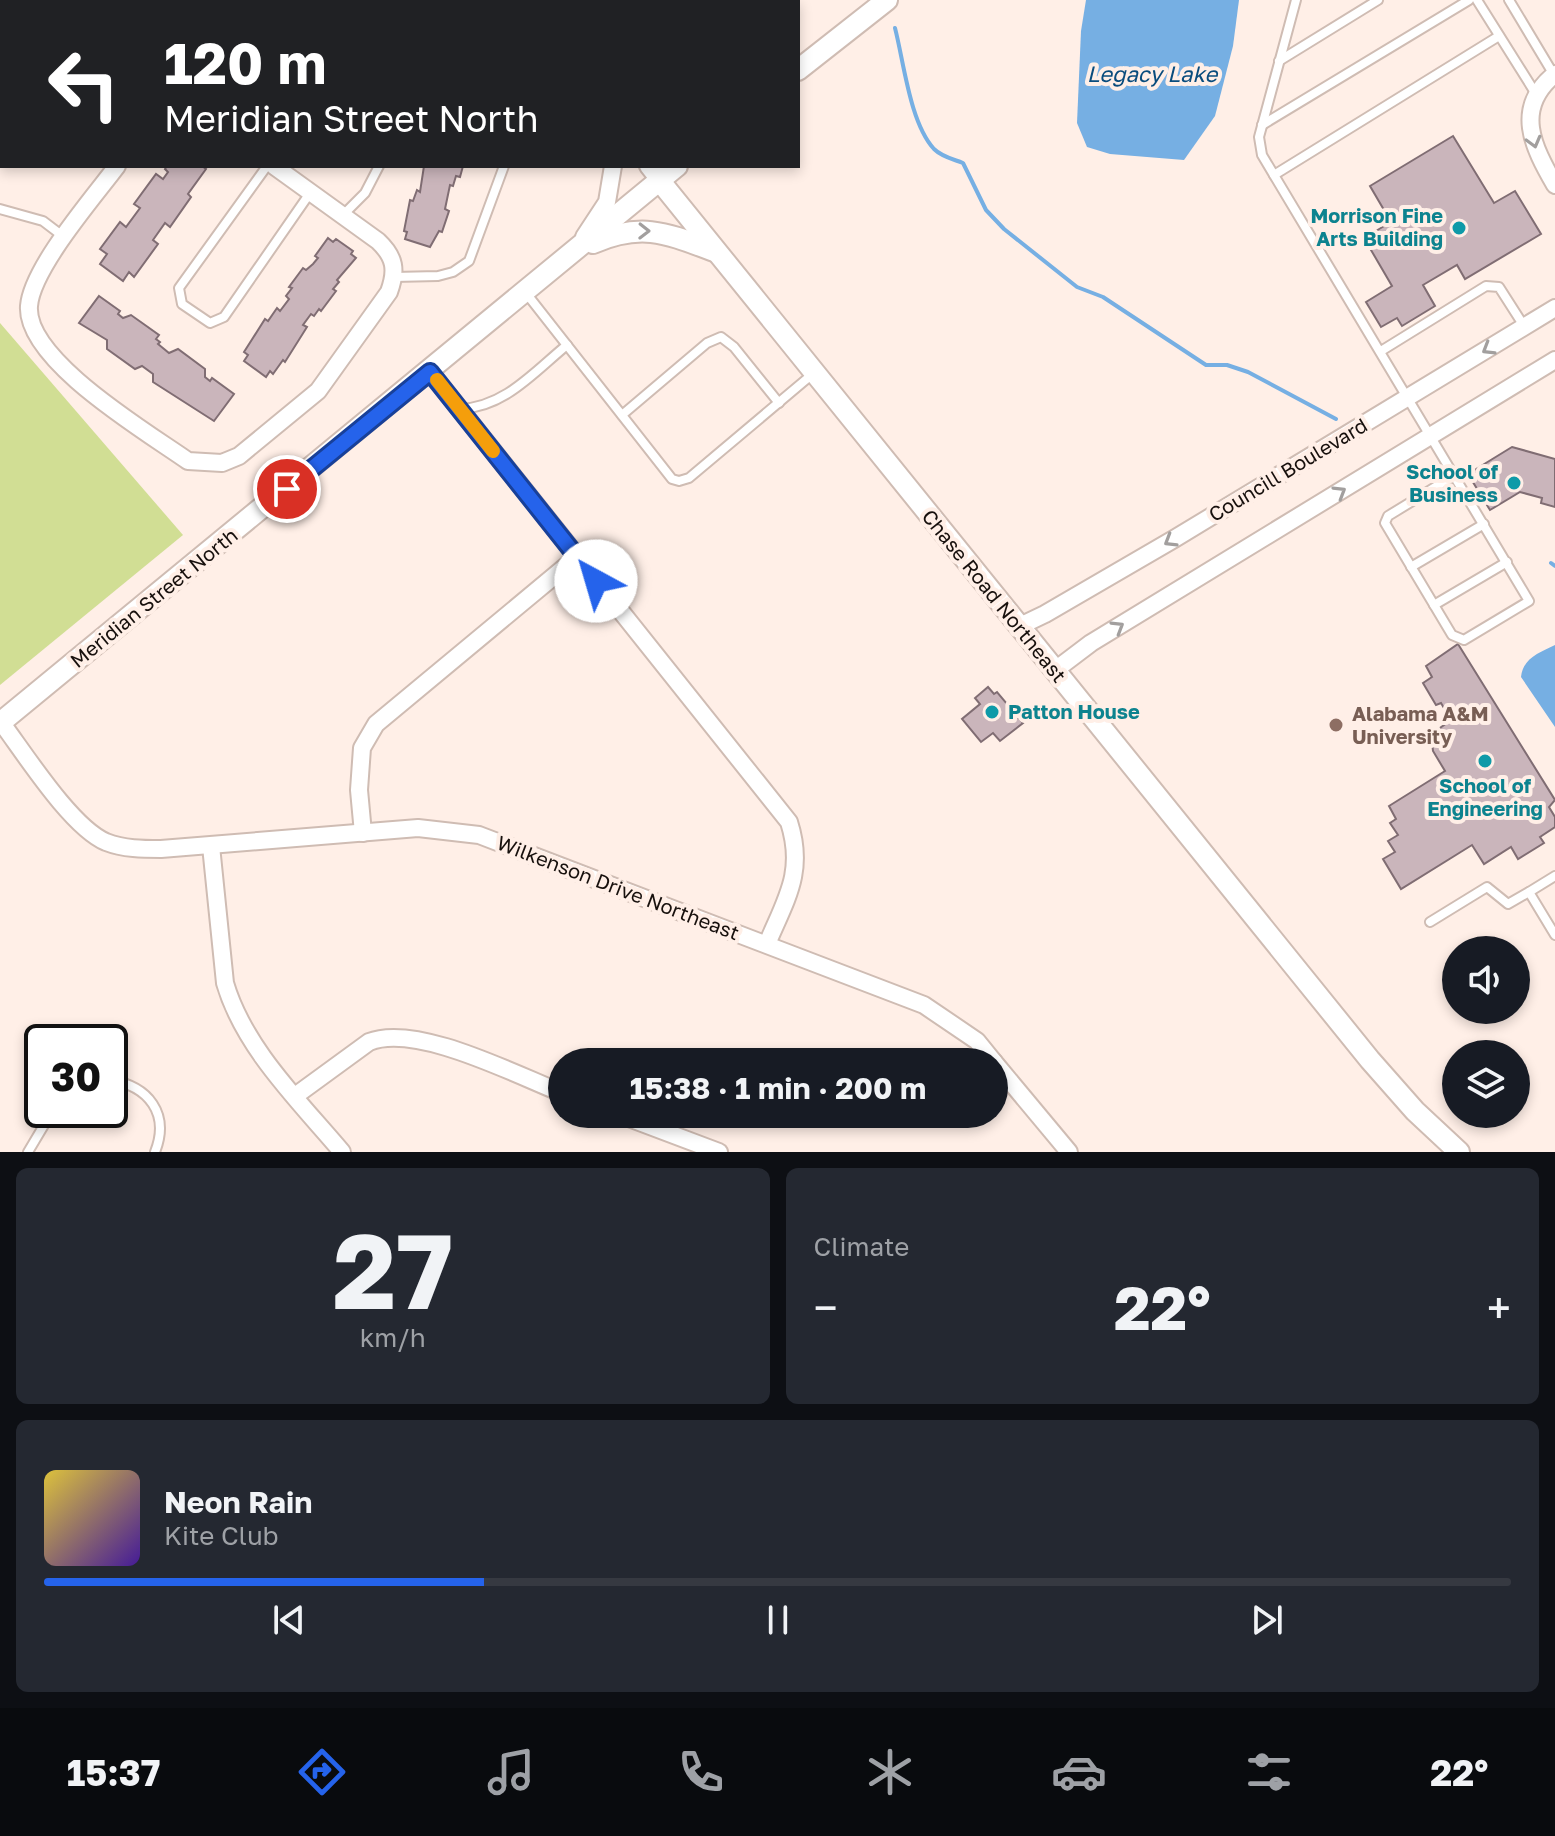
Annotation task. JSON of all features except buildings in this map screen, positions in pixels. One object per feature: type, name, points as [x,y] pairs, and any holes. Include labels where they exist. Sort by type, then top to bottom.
[{"type":"street","points":[[800,68],[887,0]]},
{"type":"street","points":[[1555,74],[1536,95],[1530,113],[1530,134],[1535,151],[1555,185]]},
{"type":"street","points":[[116,168],[41,273],[29,309],[41,342],[72,377],[188,461],[204,463],[222,463],[239,456],[318,391],[389,292],[394,277],[390,253],[277,168]]},
{"type":"street","points":[[574,251],[607,202],[613,168]]},
{"type":"street","name":"Meridian Street North","points":[[0,722],[574,251],[653,173]]},
{"type":"street","name":"Chase Road Northeast","points":[[653,173],[1370,1060],[1415,1111],[1459,1152]]},
{"type":"street","points":[[574,251],[616,233],[643,229],[665,233],[714,251]]},
{"type":"street","name":"Councill Boulevard","points":[[1018,627],[1174,539],[1555,308]]},
{"type":"street","points":[[1054,671],[1091,643],[1555,360]]},
{"type":"street","points":[[430,372],[789,822],[797,846],[796,869],[767,944]]},
{"type":"street","points":[[363,833],[359,790],[362,748],[376,724],[577,557]]},
{"type":"street","name":"Wilkenson Drive Northeast","points":[[0,722],[86,830],[107,842],[131,848],[211,846],[418,828],[479,835],[924,1005],[983,1048]]},
{"type":"street","points":[[211,846],[225,983],[231,1004],[240,1023],[342,1152]]},
{"type":"street","points":[[295,1096],[369,1042],[382,1037],[402,1036],[427,1041],[548,1088]]},
{"type":"street","name":"Wilkenson Drive Northeast","points":[[1008,1079],[1069,1152]]},
{"type":"street","points":[[655,1128],[719,1152]]},
{"type":"lane","points":[[1296,0],[1259,137],[1262,155],[1432,435],[1529,601],[1464,640],[1452,635],[1385,519],[1455,475]]},
{"type":"lane","points":[[1279,61],[1378,0]]},
{"type":"lane","points":[[1262,125],[1469,0]]},
{"type":"lane","points":[[1477,0],[1536,95]]},
{"type":"lane","points":[[1509,0],[1555,74]]},
{"type":"lane","points":[[1274,175],[1499,36]]},
{"type":"lane","points":[[266,168],[179,288],[182,304],[210,323],[224,317],[310,193]]},
{"type":"lane","points":[[342,216],[365,193],[378,168]]},
{"type":"lane","points":[[394,277],[438,276],[453,272],[469,261],[503,168]]},
{"type":"lane","points":[[0,209],[43,221],[64,237]]},
{"type":"lane","points":[[1381,351],[1486,286],[1499,287],[1524,327]]},
{"type":"lane","points":[[524,292],[672,479],[679,481],[689,478],[816,372]]},
{"type":"lane","points":[[622,415],[707,343],[721,337],[734,347],[779,403]]},
{"type":"lane","points":[[459,409],[482,407],[501,400],[567,345]]},
{"type":"lane","points":[[1411,567],[1484,524]]},
{"type":"lane","points":[[1434,605],[1507,562]]},
{"type":"lane","points":[[1430,922],[1487,887],[1508,904],[1555,876]]},
{"type":"lane","points":[[1529,892],[1555,935]]},
{"type":"lane","points":[[128,1085],[140,1089],[157,1109],[162,1134],[155,1152]]},
{"type":"lane","points":[[28,1152],[42,1128]]},
{"type":"green space","points":[[0,323],[183,535],[0,685]]},
{"type":"water","name":"Legacy Lake","points":[[1086,0],[1239,0],[1233,46],[1215,116],[1184,160],[1110,154],[1087,147],[1077,123],[1081,31]]},
{"type":"water","points":[[1555,645],[1555,727],[1521,677],[1528,661]]},
{"type":"waterway","points":[[895,28],[913,109],[926,138],[937,152],[963,163],[986,210],[1004,229],[1077,287],[1103,297],[1206,365],[1227,365],[1248,372],[1336,419]]},
{"type":"waterway","points":[[1551,563],[1555,566]]},
{"type":"slow traffic","points":[[437,380],[493,451]]},
{"type":"place","name":"Morrison Fine Arts Building","points":[[1459,228]]},
{"type":"place","name":"School of Business","points":[[1514,483]]},
{"type":"place","name":"Patton House","points":[[992,712]]},
{"type":"place","name":"Alabama A&M University","points":[[1336,725]]},
{"type":"place","name":"School of Engineering","points":[[1485,761]]},
{"type":"route","points":[[287,489],[430,372],[596,581]]}]
